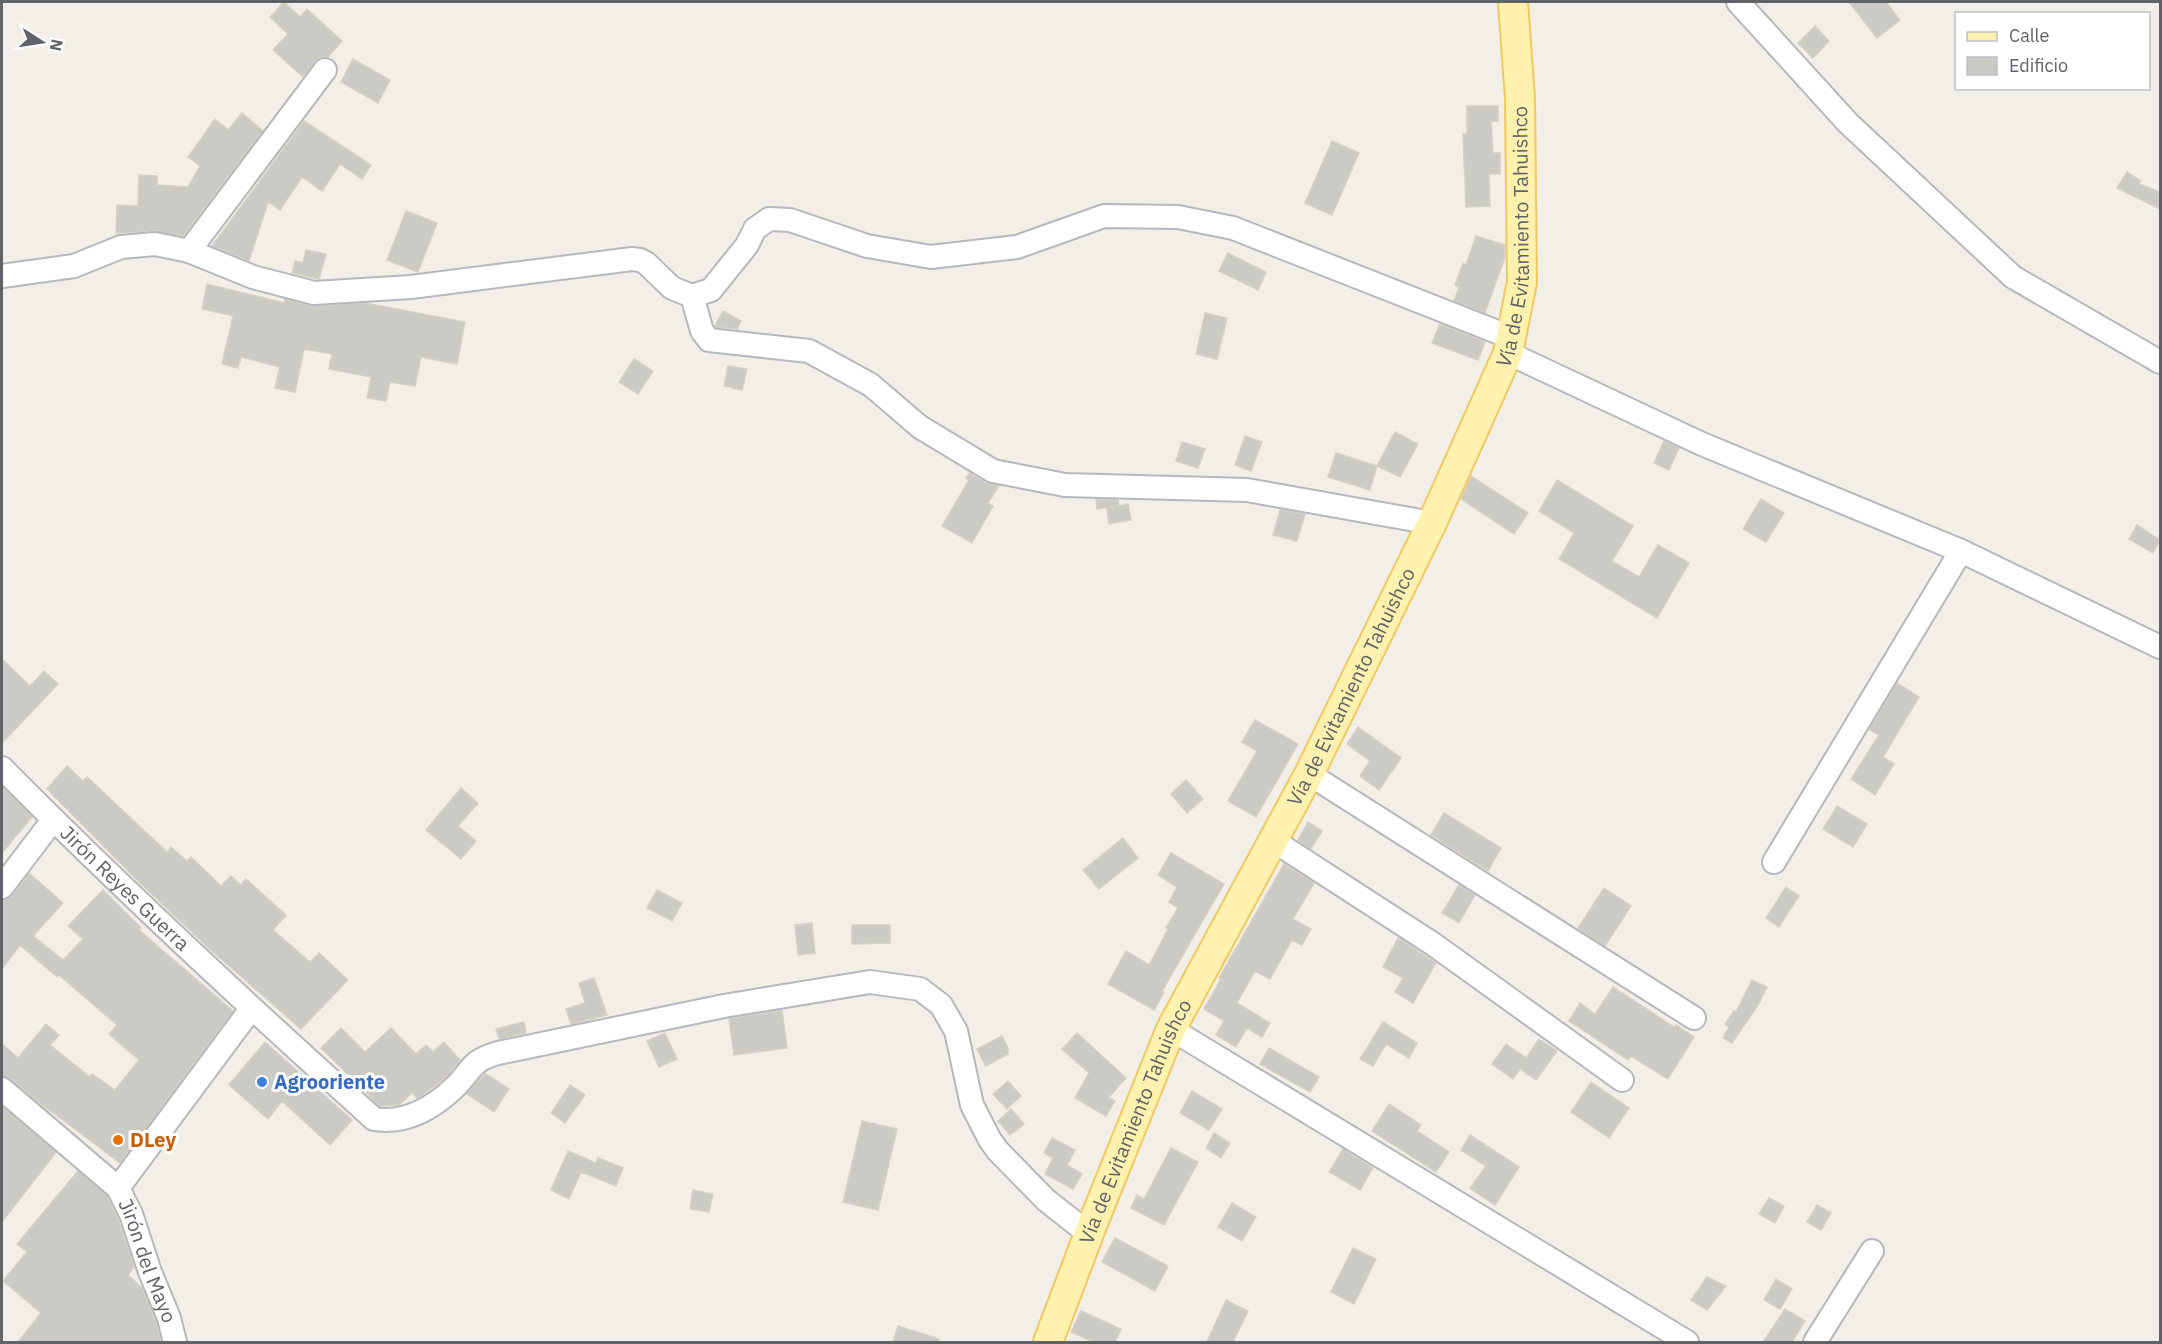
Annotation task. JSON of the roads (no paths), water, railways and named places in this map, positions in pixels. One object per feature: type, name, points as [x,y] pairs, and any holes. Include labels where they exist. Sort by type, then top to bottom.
[{"type":"main road","name":"Vía de Evitamiento Tahuishco","points":[[1048,1342],[1171,1029],[1310,774],[1432,523],[1509,345],[1522,282],[1520,99],[1513,2]]},
{"type":"street","points":[[1738,2],[1848,123],[2013,277],[2160,363]]},
{"type":"street","points":[[189,251],[325,70]]},
{"type":"street","points":[[2,276],[74,266],[121,247],[155,244],[189,251],[253,277],[314,293],[411,287],[640,260],[657,272],[672,288],[692,296],[711,290],[747,245],[755,230],[769,219],[790,220],[867,246],[931,257],[1017,247],[1104,216],[1178,217],[1233,228],[1509,345],[1702,444],[1961,551],[2160,647]]},
{"type":"street","points":[[692,296],[702,331],[709,340],[809,351],[871,385],[920,427],[993,471],[1065,485],[1247,490],[1432,523]]},
{"type":"street","points":[[1774,862],[1961,551]]},
{"type":"street","name":"Jirón Reyes Guerra","points":[[2,768],[252,1009],[375,1119],[391,1122],[428,1110],[455,1087],[476,1062],[498,1053],[724,1006],[870,982],[920,989],[941,1005],[956,1031],[972,1105],[979,1123],[990,1140],[1033,1188],[1089,1234]]},
{"type":"street","points":[[1310,774],[1694,1018]]},
{"type":"street","points":[[2,887],[54,820]]},
{"type":"street","points":[[1274,841],[1433,944],[1622,1080]]},
{"type":"street","points":[[118,1188],[252,1009]]},
{"type":"street","points":[[1171,1029],[1687,1342]]},
{"type":"street","name":"Jirón del Mayo","points":[[2,1089],[118,1188],[131,1214],[150,1272],[169,1317],[175,1342]]},
{"type":"street","points":[[1815,1342],[1872,1251]]},
{"type":"place","name":"Agrooriente","points":[[262,1082]]},
{"type":"place","name":"DLey","points":[[118,1140]]}]
